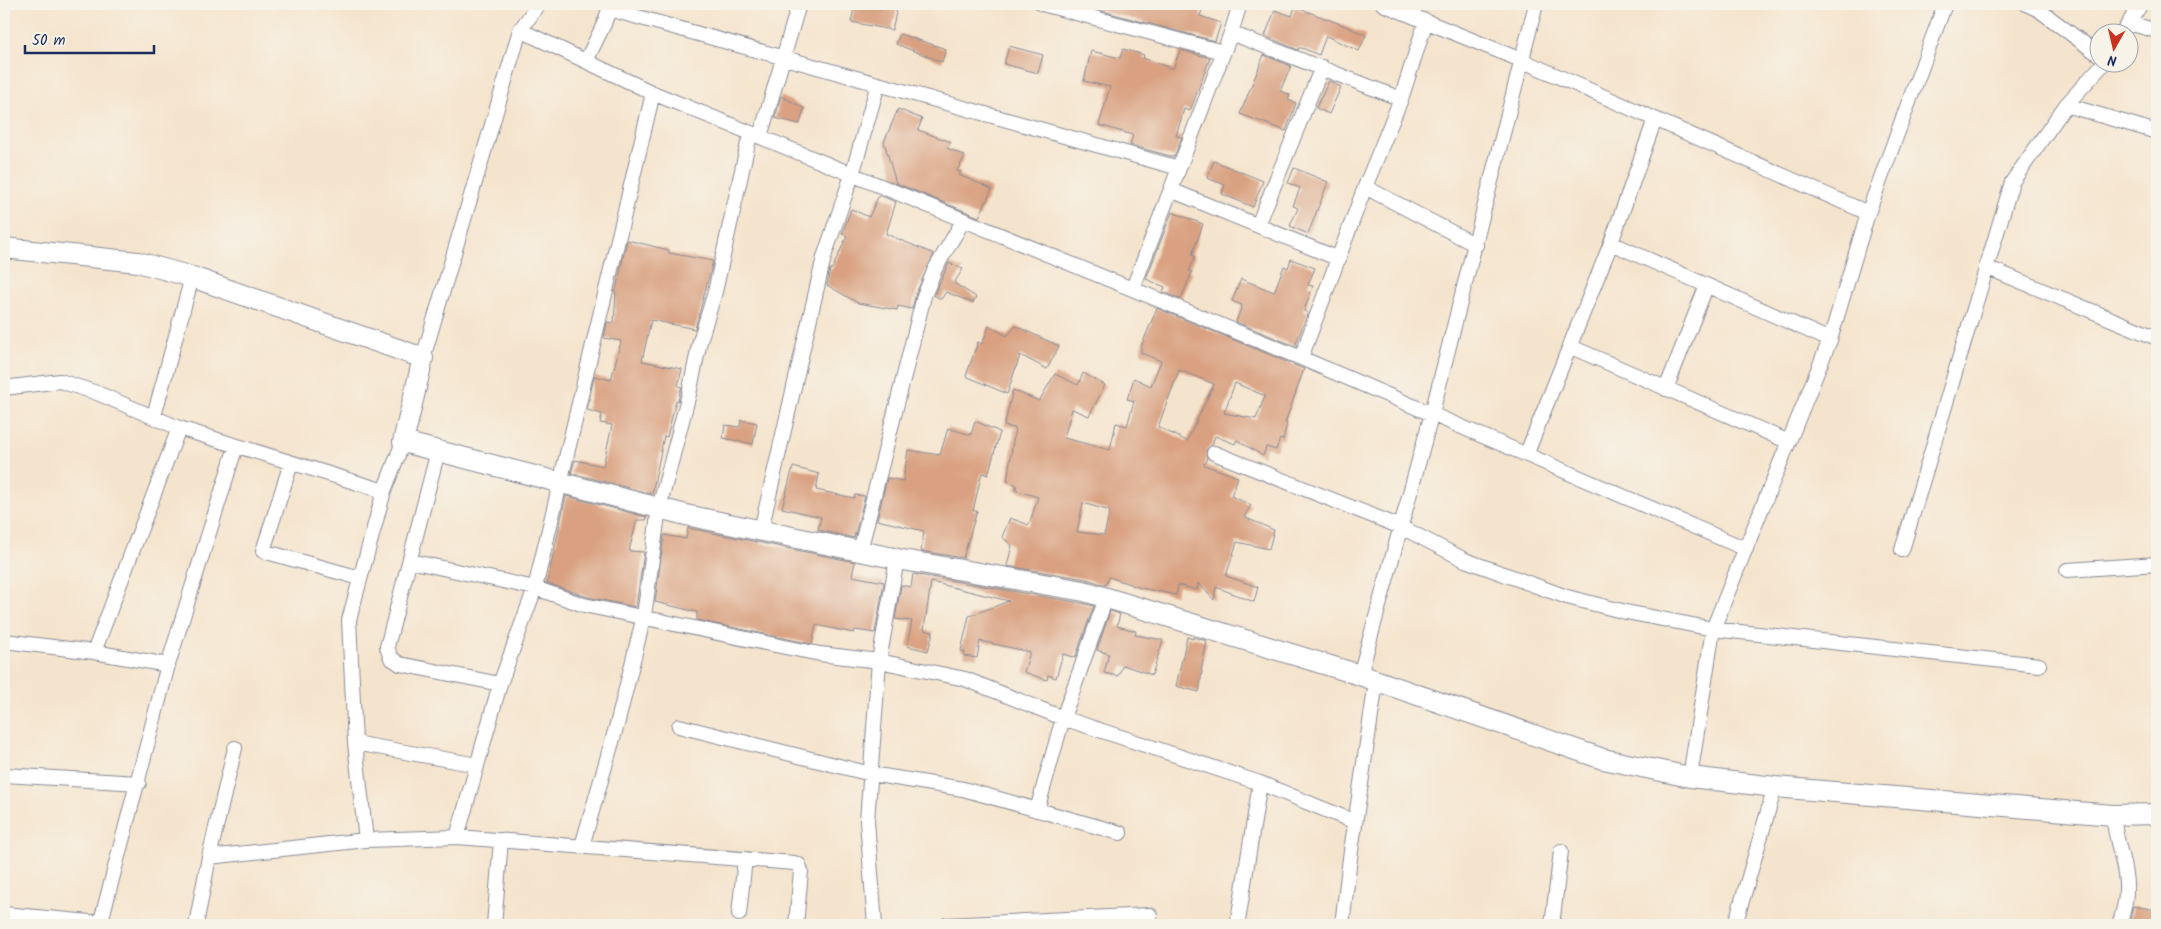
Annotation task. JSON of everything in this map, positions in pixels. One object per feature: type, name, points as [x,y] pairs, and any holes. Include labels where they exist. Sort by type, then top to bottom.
[{"type":"street","points":[[366,840],[355,743],[349,620],[384,492],[403,442],[423,358],[520,30],[539,4]]},
{"type":"street","points":[[582,846],[618,721],[644,616],[659,508],[689,394],[700,341],[715,292],[755,135],[783,59],[799,4]]},
{"type":"street","points":[[1042,4],[1062,6],[1222,52]]},
{"type":"street","points":[[1132,288],[1171,190],[1222,52],[1231,33],[1240,4]]},
{"type":"street","points":[[1384,4],[1521,60],[1868,213]]},
{"type":"street","points":[[1342,925],[1355,822],[1368,679],[1400,527],[1476,245],[1536,4]]},
{"type":"street","points":[[1690,777],[1713,629],[1830,340],[1868,213],[1946,4]]},
{"type":"street","points":[[2026,4],[2039,10],[2088,47]]},
{"type":"street","points":[[2130,22],[2141,4]]},
{"type":"street","points":[[586,61],[604,24],[610,6],[783,59],[1179,168]]},
{"type":"street","points":[[1301,358],[1365,187],[1401,99],[1426,21]]},
{"type":"street","points":[[2138,29],[2157,31]]},
{"type":"street","points":[[520,30],[653,93],[1301,358],[1527,453],[1746,549]]},
{"type":"street","points":[[1231,33],[1401,99]]},
{"type":"street","points":[[1258,225],[1322,67]]},
{"type":"street","points":[[1902,550],[2012,182],[2066,105],[2096,72]]},
{"type":"street","points":[[761,530],[824,257],[852,175],[878,84]]},
{"type":"street","points":[[457,837],[500,684],[535,588],[653,93]]},
{"type":"street","points":[[2066,105],[2157,132]]},
{"type":"street","points":[[1527,453],[1611,243],[1656,119]]},
{"type":"street","points":[[1365,187],[1476,245]]},
{"type":"street","points":[[1171,190],[1339,259]]},
{"type":"street","points":[[860,551],[924,296],[935,269],[963,221]]},
{"type":"street","points":[[1611,243],[1706,287],[1830,340]]},
{"type":"street","points":[[4,248],[138,262],[192,277],[423,358]]},
{"type":"street","points":[[1986,267],[2157,338]]},
{"type":"street","points":[[154,416],[192,277]]},
{"type":"street","points":[[1666,389],[1706,287]]},
{"type":"street","points":[[1570,346],[1789,442]]},
{"type":"street","points":[[4,388],[60,381],[97,393],[179,428],[384,492]]},
{"type":"street","points":[[94,652],[179,428]]},
{"type":"street","points":[[403,442],[659,508],[860,551],[1084,591],[1368,679],[1603,760],[1690,777],[1775,787],[2113,816],[2157,814]]},
{"type":"street","points":[[4,914],[101,924],[168,665],[236,446]]},
{"type":"street","points":[[438,451],[387,647],[391,658],[400,664],[500,684]]},
{"type":"street","points":[[1214,453],[1400,527],[1465,560],[1567,597],[1626,612],[1713,629],[2039,665]]},
{"type":"street","points":[[291,463],[263,551],[360,578]]},
{"type":"street","points":[[875,925],[868,821],[879,662],[897,558]]},
{"type":"street","points":[[410,561],[535,588],[584,604],[820,654],[879,662],[965,679],[1063,718],[1260,783],[1355,822]]},
{"type":"street","points":[[2067,570],[2157,564]]},
{"type":"street","points":[[1037,810],[1063,718],[1106,598]]},
{"type":"street","points":[[4,641],[94,652],[168,665]]},
{"type":"street","points":[[679,726],[871,774],[963,790],[1120,833]]},
{"type":"street","points":[[355,743],[477,765]]},
{"type":"street","points":[[196,925],[209,857],[235,748]]},
{"type":"street","points":[[4,775],[139,783]]},
{"type":"street","points":[[1238,921],[1260,783]]},
{"type":"street","points":[[1735,925],[1775,787]]},
{"type":"street","points":[[2113,816],[2127,878],[2127,894],[2119,925]]},
{"type":"street","points":[[209,857],[366,840],[457,837],[794,863],[799,865],[801,871],[796,925]]},
{"type":"street","points":[[494,925],[501,840]]},
{"type":"street","points":[[1552,925],[1562,852]]},
{"type":"street","points":[[739,914],[745,859]]},
{"type":"street","points":[[946,925],[1150,915],[1149,925]]},
{"type":"building","points":[[855,4],[864,4],[880,9],[881,4],[898,4],[892,30],[851,22]]},
{"type":"building","points":[[1084,4],[1204,4],[1200,16],[1221,23],[1215,41],[1083,6]]},
{"type":"building","points":[[1295,7],[1366,35],[1359,51],[1326,36],[1319,55],[1302,48],[1298,50],[1265,36],[1275,10],[1292,16]]},
{"type":"building","points":[[900,34],[946,49],[942,62],[896,44]]},
{"type":"building","points":[[1009,46],[1043,55],[1038,73],[1004,64]]},
{"type":"building","points":[[1123,49],[1144,55],[1143,58],[1173,69],[1180,50],[1210,58],[1190,111],[1184,109],[1176,136],[1182,137],[1174,157],[1130,145],[1133,135],[1099,125],[1110,87],[1084,81],[1091,51],[1120,58]]},
{"type":"building","points":[[1264,55],[1291,66],[1280,91],[1290,95],[1288,100],[1296,103],[1286,131],[1240,114]]},
{"type":"building","points":[[1329,81],[1341,87],[1329,114],[1316,108]]},
{"type":"building","points":[[781,96],[804,108],[800,124],[775,118]]},
{"type":"building","points":[[898,109],[922,119],[918,130],[951,142],[947,148],[965,156],[957,171],[961,172],[959,175],[992,189],[979,217],[896,183],[884,142]]},
{"type":"building","points":[[1214,161],[1263,181],[1253,207],[1222,194],[1225,185],[1207,178]]},
{"type":"building","points":[[1294,168],[1328,182],[1308,234],[1290,226],[1298,208],[1293,206],[1300,188],[1288,183]]},
{"type":"building","points":[[879,195],[896,202],[886,234],[934,254],[916,293],[912,309],[898,306],[897,310],[858,303],[827,285],[830,269],[832,269],[847,236],[842,234],[851,209],[869,217]]},
{"type":"building","points":[[1172,212],[1203,224],[1192,255],[1195,256],[1189,271],[1192,272],[1181,299],[1163,292],[1165,287],[1146,279]]},
{"type":"building","points":[[627,240],[669,250],[669,253],[713,261],[695,329],[651,320],[642,361],[682,369],[678,386],[682,387],[678,401],[676,400],[667,437],[664,436],[652,494],[571,473],[575,460],[603,466],[612,425],[600,423],[602,414],[587,410],[594,376],[611,380],[621,341],[604,338],[607,322],[614,323],[615,294]]},
{"type":"building","points":[[1291,259],[1315,268],[1308,285],[1313,286],[1304,311],[1308,313],[1295,346],[1236,322],[1242,305],[1232,301],[1241,279],[1274,292],[1284,266],[1288,268]]},
{"type":"building","points":[[949,263],[963,269],[954,283],[976,297],[973,303],[946,292],[941,299],[934,295]]},
{"type":"building","points":[[1157,308],[1304,369],[1285,423],[1287,423],[1283,440],[1280,439],[1276,450],[1266,447],[1263,456],[1237,440],[1235,444],[1215,436],[1212,445],[1206,450],[1207,458],[1204,465],[1238,477],[1231,496],[1251,505],[1244,517],[1274,530],[1269,549],[1237,542],[1226,576],[1258,587],[1254,602],[1216,587],[1214,600],[1198,583],[1197,590],[1178,585],[1176,595],[1141,588],[1109,577],[1106,585],[1086,579],[1007,566],[1012,545],[1002,537],[1010,518],[1029,525],[1038,497],[1015,490],[1017,485],[1007,481],[1015,428],[1004,426],[1013,390],[1039,401],[1055,374],[1078,385],[1083,373],[1105,385],[1089,416],[1072,409],[1064,438],[1110,450],[1116,423],[1127,426],[1134,401],[1127,399],[1134,378],[1151,386],[1161,361],[1141,353],[1141,347]],"holes":[[[1179,370],[1214,384],[1187,441],[1158,427]],[[1235,383],[1265,396],[1256,419],[1224,413]],[[1083,503],[1110,511],[1104,535],[1077,532]]]},
{"type":"building","points":[[989,326],[1007,336],[1016,326],[1059,346],[1047,369],[1020,355],[1007,394],[966,376],[978,342],[982,344]]},
{"type":"building","points":[[741,420],[757,423],[753,444],[723,438],[725,425],[740,427]]},
{"type":"building","points":[[975,421],[1000,432],[988,475],[982,473],[981,476],[973,511],[977,511],[963,558],[921,551],[924,531],[877,520],[887,478],[903,481],[908,450],[940,455],[948,428],[971,435]]},
{"type":"building","points":[[793,467],[819,474],[816,490],[854,498],[855,495],[865,496],[854,538],[818,530],[821,517],[782,508]]},
{"type":"building","points":[[566,496],[647,517],[646,520],[637,520],[629,551],[644,552],[636,607],[588,597],[547,583]]},
{"type":"building","points":[[688,528],[855,562],[852,576],[884,582],[875,633],[855,630],[854,633],[816,625],[812,644],[697,620],[697,612],[655,602],[664,535],[686,539]]},
{"type":"building","points":[[913,574],[1094,606],[1075,658],[1063,654],[1056,678],[1048,675],[1047,680],[1024,672],[1030,652],[980,641],[977,658],[964,656],[965,652],[961,651],[969,616],[1009,601],[931,582],[924,630],[933,632],[928,651],[907,646],[912,621],[895,619],[901,585],[911,587]]},
{"type":"building","points":[[1110,611],[1120,614],[1117,626],[1136,631],[1135,635],[1163,640],[1152,675],[1123,665],[1118,676],[1104,673],[1109,654],[1097,650]]},
{"type":"building","points":[[1187,637],[1207,641],[1199,692],[1176,686]]},
{"type":"building","points":[[2133,906],[2157,910],[2157,925],[2129,925]]}]
